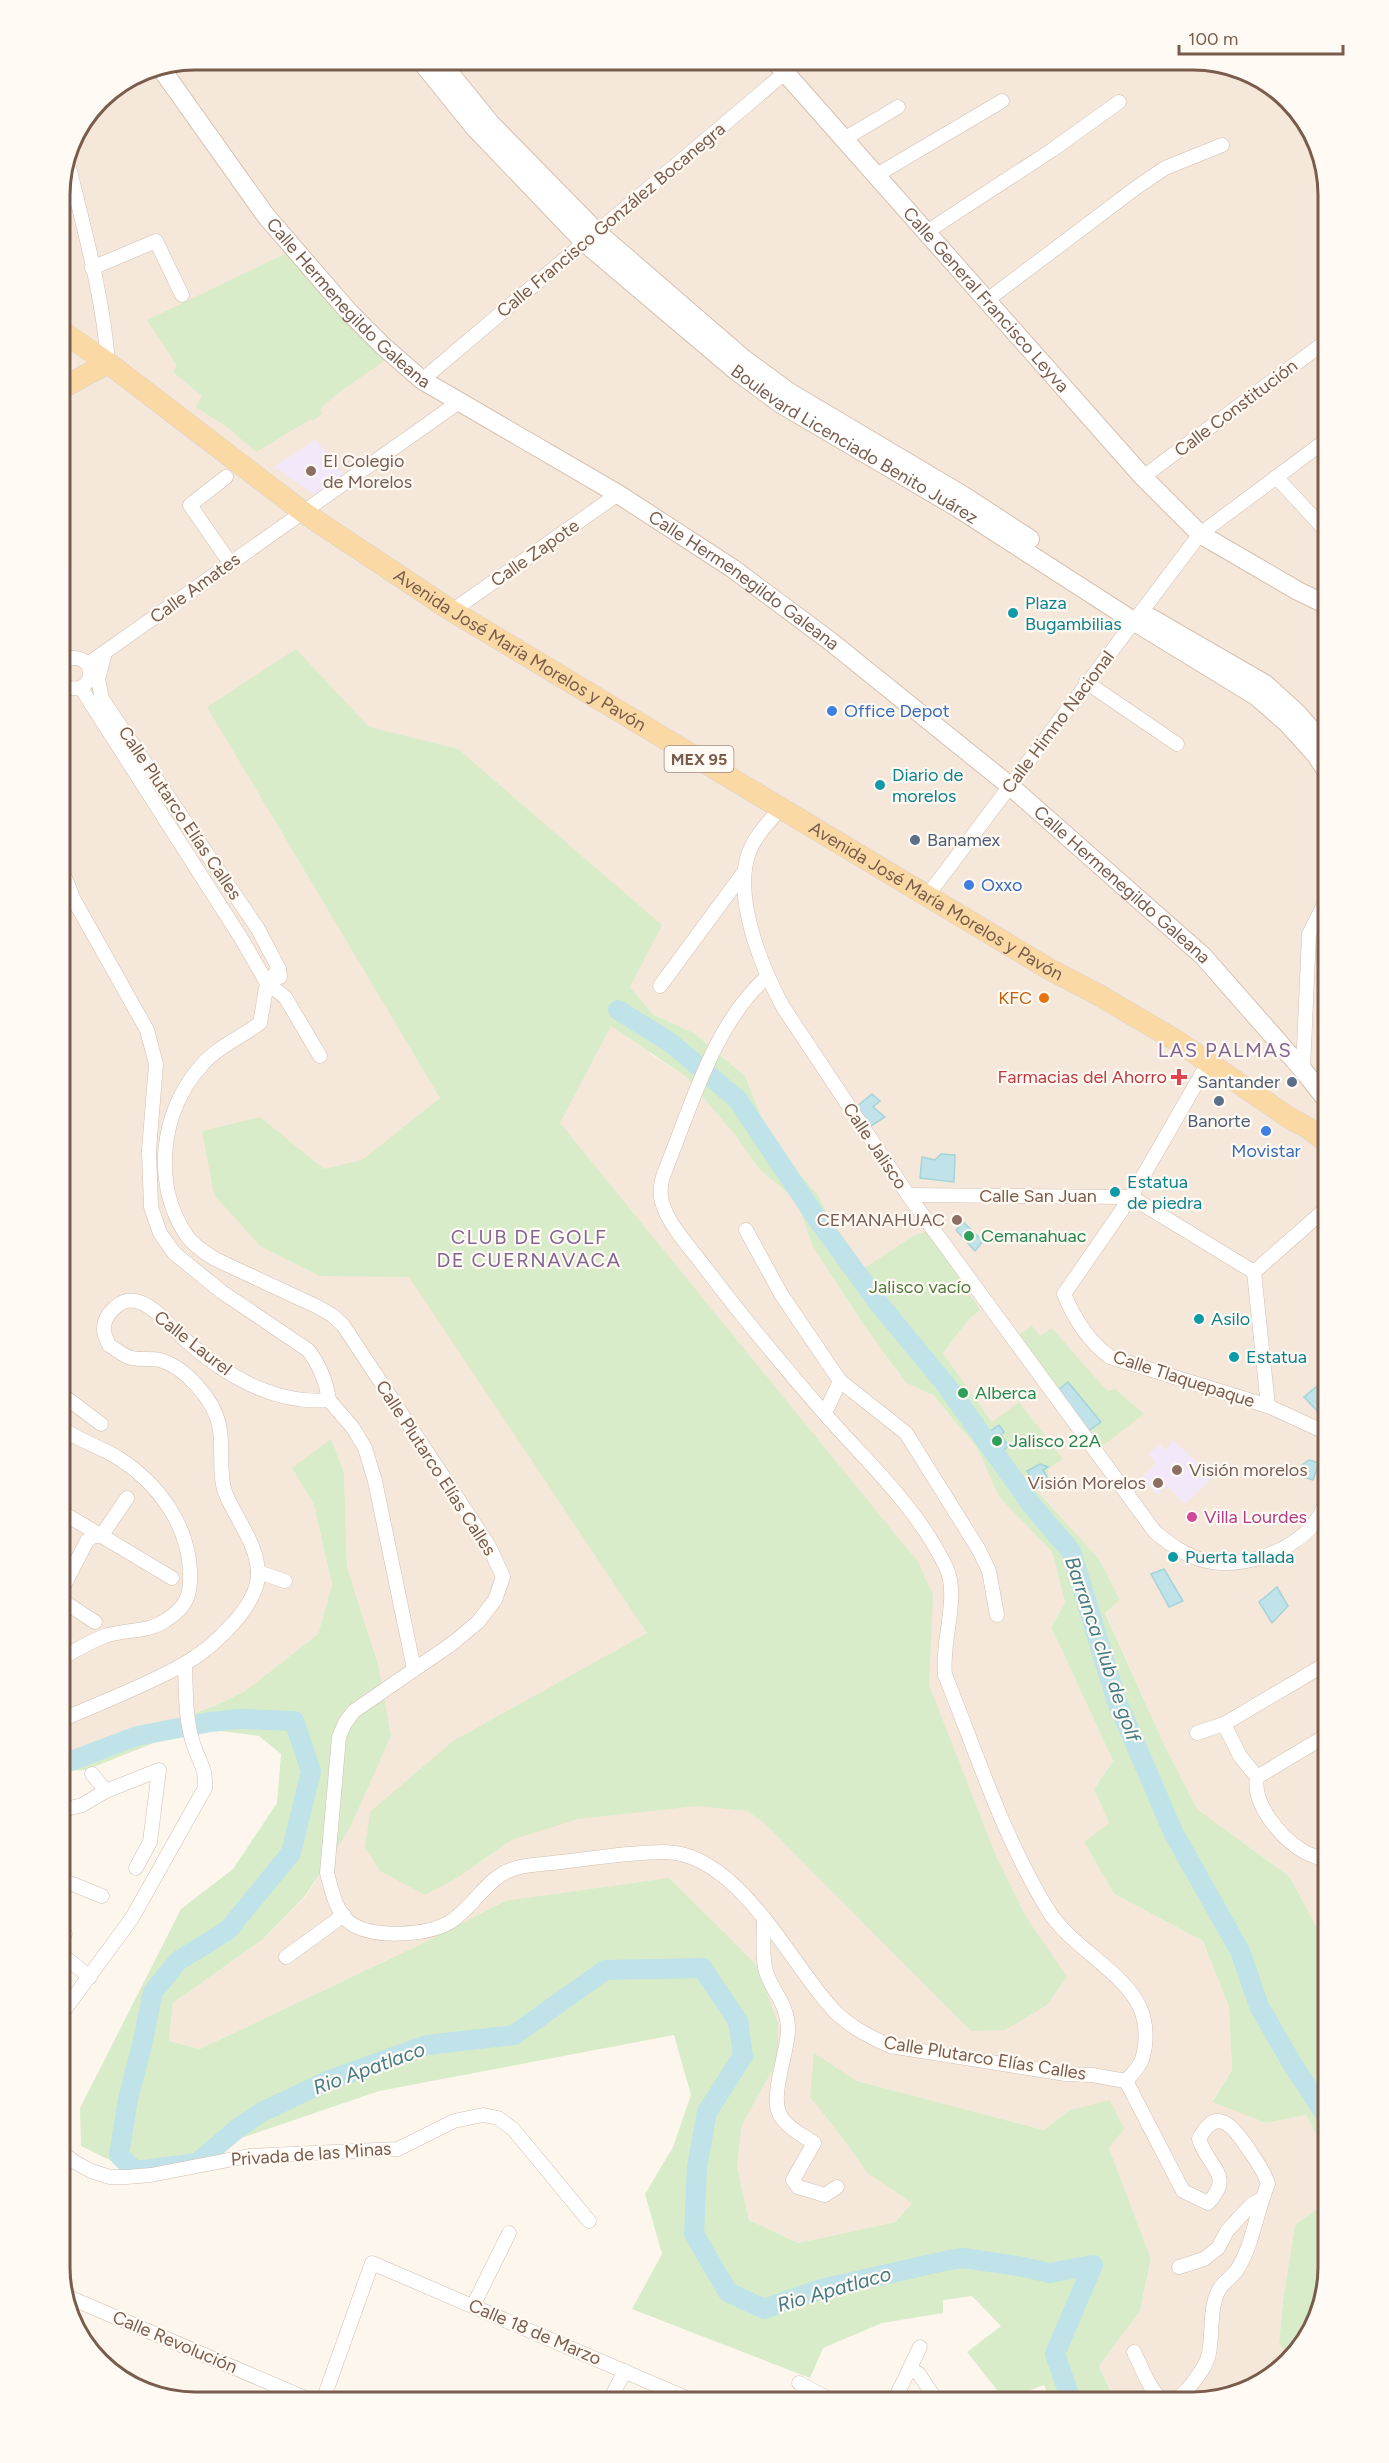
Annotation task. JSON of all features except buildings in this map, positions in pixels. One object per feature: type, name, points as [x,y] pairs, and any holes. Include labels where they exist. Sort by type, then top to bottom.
[{"type":"main road","name":"Avenida José María Morelos y Pavón","points":[[71,338],[108,363],[303,512],[452,611],[1049,969],[1177,1041],[1291,1119],[1308,1128]]},
{"type":"main road","points":[[71,383],[108,363]]},
{"type":"main road","name":"MEX 95","points":[[1308,1128],[1318,1130]]},
{"type":"main road","name":"MEX 95","points":[[1308,1128],[1318,1136]]},
{"type":"street","name":"Boulevard Licenciado Benito Juárez","points":[[429,71],[474,127],[591,238],[744,359],[785,398],[964,496],[1256,696],[1287,723],[1318,759]]},
{"type":"street","name":"Boulevard Licenciado Benito Juárez","points":[[448,71],[591,238]]},
{"type":"street","name":"Calle Francisco González Bocanegra","points":[[422,380],[591,238],[774,71]]},
{"type":"street","name":"Calle General Francisco Leyva","points":[[783,71],[874,176],[1143,477],[1200,534],[1318,601]]},
{"type":"street","name":"Calle Hermenegildo Galeana","points":[[165,74],[266,216],[348,311],[422,380],[618,494],[732,568],[830,640],[1010,786],[1203,956],[1318,1089]]},
{"type":"street","points":[[874,176],[1002,101]]},
{"type":"street","points":[[925,233],[1052,150],[1119,102]]},
{"type":"street","points":[[844,139],[898,107]]},
{"type":"street","points":[[986,301],[1137,187],[1166,168],[1222,145]]},
{"type":"street","points":[[72,180],[93,268],[106,336],[108,363]]},
{"type":"street","points":[[93,268],[156,241],[182,295]]},
{"type":"street","name":"Calle Constitución","points":[[1143,477],[1318,347]]},
{"type":"street","name":"Calle Amates","points":[[88,664],[459,402]]},
{"type":"street","name":"Calle Himno Nacional","points":[[927,896],[1086,682],[1200,534],[1318,446]]},
{"type":"street","points":[[226,477],[190,505],[230,563]]},
{"type":"street","points":[[1276,477],[1318,522]]},
{"type":"street","name":"Calle Zapote","points":[[452,611],[618,494]]},
{"type":"street","name":"Boulevard Licenciado Benito Juárez","points":[[1138,617],[1265,684],[1298,714],[1318,737]]},
{"type":"street","name":"Calle Plutarco Elías Calles","points":[[105,653],[98,679],[102,699],[258,929],[279,969],[285,997],[320,1056]]},
{"type":"street","points":[[71,661],[82,659],[88,664],[90,678],[81,688],[71,689]]},
{"type":"street","points":[[1086,682],[1177,744]]},
{"type":"street","name":"Calle Plutarco Elías Calles","points":[[81,688],[241,938],[267,983],[285,997]]},
{"type":"street","name":"Calle Jalisco","points":[[780,809],[757,837],[748,854],[744,872],[746,899],[755,946],[766,977],[783,1007],[908,1195],[1149,1525],[1171,1545],[1191,1556],[1213,1562],[1249,1561],[1281,1550],[1309,1529],[1318,1515]]},
{"type":"street","points":[[660,986],[744,872]]},
{"type":"street","points":[[71,892],[147,1030],[156,1064],[149,1150],[151,1208],[160,1233],[174,1253],[222,1292],[308,1350],[316,1361],[326,1381],[329,1400],[365,1448],[375,1481],[414,1669]]},
{"type":"street","points":[[1303,1070],[1309,934],[1318,916]]},
{"type":"street","points":[[267,983],[279,969]]},
{"type":"street","points":[[766,977],[748,993],[720,1036],[665,1171],[660,1185],[661,1201],[669,1218],[716,1282],[825,1413],[900,1495],[936,1547],[947,1570],[951,1591],[943,1658],[945,1675],[1008,1834],[1048,1911],[1066,1933],[1127,1988],[1140,2008],[1146,2027],[1142,2060],[1126,2081],[1183,2191],[1208,2203],[1219,2192],[1221,2177],[1203,2150],[1200,2139],[1204,2129],[1215,2122],[1226,2122],[1234,2127],[1265,2173],[1268,2184],[1262,2199],[1257,2226],[1236,2270],[1219,2289],[1214,2303],[1209,2356],[1186,2392]]},
{"type":"street","name":"Calle Plutarco Elías Calles","points":[[267,983],[260,1023],[228,1042],[201,1066],[185,1089],[173,1113],[164,1153],[168,1197],[188,1237],[200,1250],[318,1307],[343,1325],[489,1546],[503,1577],[495,1600],[478,1622],[354,1712],[345,1723],[339,1737],[327,1873],[331,1892],[348,1922],[371,1933],[418,1933],[449,1923],[496,1878],[516,1868],[642,1852],[669,1852],[696,1859],[718,1872],[764,1920],[830,2007],[868,2037],[890,2046],[1066,2074],[1092,2075],[1126,2081]]},
{"type":"street","points":[[1208,1063],[1131,1197],[1254,1272]]},
{"type":"street","name":"Calle San Juan","points":[[908,1195],[1131,1197]]},
{"type":"street","name":"Calle Tlaquepaque","points":[[1131,1197],[1064,1294],[1071,1312],[1097,1348],[1110,1358],[1268,1406],[1318,1429]]},
{"type":"street","points":[[1254,1272],[1318,1216]]},
{"type":"street","points":[[746,1230],[781,1294],[840,1381],[906,1433],[979,1550],[989,1571],[997,1615]]},
{"type":"street","points":[[1254,1272],[1268,1406]]},
{"type":"street","name":"Calle Laurel","points":[[258,1572],[250,1542],[224,1490],[222,1438],[218,1420],[208,1401],[181,1371],[160,1360],[130,1358],[109,1345],[103,1328],[107,1315],[120,1304],[135,1301],[158,1313],[212,1361],[248,1383],[281,1397],[309,1402],[329,1400]]},
{"type":"street","points":[[825,1413],[840,1381]]},
{"type":"street","points":[[70,1401],[101,1425]]},
{"type":"street","points":[[70,1435],[118,1458],[155,1488],[183,1533],[190,1565],[191,1588],[184,1606],[165,1622],[144,1629],[105,1636],[70,1654]]},
{"type":"street","points":[[70,1573],[87,1541],[92,1537],[102,1535],[127,1498]]},
{"type":"street","points":[[70,1517],[172,1578]]},
{"type":"street","points":[[70,1714],[185,1664],[211,1643],[244,1610],[253,1596],[258,1572],[285,1581]]},
{"type":"street","points":[[70,1606],[95,1622]]},
{"type":"street","points":[[70,2003],[132,1918],[205,1788],[206,1771],[193,1743],[187,1712],[185,1664]]},
{"type":"street","points":[[1197,1733],[1224,1724],[1318,1668]]},
{"type":"street","points":[[1224,1724],[1240,1756],[1257,1777],[1256,1785],[1260,1800],[1283,1834],[1304,1852],[1318,1857]]},
{"type":"street","points":[[1257,1777],[1318,1741]]},
{"type":"street","points":[[70,1808],[159,1770],[150,1842],[136,1868]]},
{"type":"street","points":[[92,1774],[106,1791]]},
{"type":"street","points":[[70,1883],[102,1896]]},
{"type":"street","points":[[286,1958],[344,1915]]},
{"type":"street","points":[[764,1920],[765,1969],[784,2006],[788,2028],[787,2050],[776,2100],[779,2114],[787,2124],[814,2143],[793,2180],[798,2187],[825,2195],[837,2187]]},
{"type":"street","points":[[70,1961],[90,1977]]},
{"type":"street","name":"Privada de las Minas","points":[[70,2159],[91,2171],[110,2177],[135,2177],[249,2156],[398,2149],[454,2121],[483,2115],[498,2118],[513,2129],[589,2222]]},
{"type":"street","points":[[1179,2267],[1204,2259],[1218,2248],[1227,2231],[1251,2205],[1262,2199]]},
{"type":"street","points":[[473,2306],[508,2233]]},
{"type":"street","name":"Calle 18 de Marzo","points":[[326,2392],[372,2263],[673,2392]]},
{"type":"street","name":"Calle Revolución","points":[[75,2300],[291,2392]]},
{"type":"street","points":[[898,2392],[920,2347]]},
{"type":"street","points":[[1134,2352],[1154,2392]]},
{"type":"street","points":[[910,2368],[919,2374],[931,2392]]},
{"type":"street","points":[[614,2392],[625,2371]]},
{"type":"street","points":[[799,2384],[815,2392]]},
{"type":"shaded area","points":[[187,71],[1202,71],[1234,77],[1263,92],[1288,113],[1306,140],[1312,155],[1318,187],[1318,1930],[1290,1877],[1197,1809],[1163,1742],[1105,1612],[1120,1600],[1099,1560],[1035,1489],[992,1422],[943,1353],[970,1318],[888,1272],[855,1268],[818,1195],[772,1143],[745,1076],[694,1033],[654,1015],[630,987],[649,1053],[685,1076],[737,1136],[760,1170],[796,1200],[813,1247],[863,1324],[906,1383],[933,1395],[977,1448],[999,1497],[1052,1552],[1065,1603],[1051,1627],[1113,1761],[1094,1789],[1109,1823],[1084,1842],[1114,1894],[1203,1941],[1229,2007],[1232,2070],[1212,2101],[1266,2123],[1306,2115],[1318,2137],[1318,2208],[1295,2225],[1283,2300],[1279,2343],[1286,2352],[1276,2362],[1249,2380],[1218,2390],[1111,2392],[1099,2366],[1140,2311],[1151,2260],[1109,2148],[1070,2110],[1044,2130],[856,2081],[814,2053],[842,2137],[867,2173],[912,2202],[895,2222],[798,2243],[749,2220],[737,2166],[742,2125],[778,2060],[755,1963],[719,1928],[505,1901],[417,1946],[200,2049],[169,2041],[173,2003],[263,1939],[306,1896],[348,1832],[378,1664],[347,1567],[344,1473],[292,1468],[314,1505],[332,1585],[318,1634],[245,1691],[219,1704],[163,1725],[70,1754],[71,187],[80,148],[96,119],[113,101],[133,87],[163,75]]},
{"type":"shaded area","points":[[71,356],[76,360],[77,369],[71,373]]},
{"type":"shaded area","name":"El Colegio de Morelos","points":[[315,440],[346,476],[317,496],[274,467]]},
{"type":"shaded area","name":"Visión morelos","points":[[1173,1440],[1213,1477],[1185,1504],[1167,1486],[1157,1495],[1148,1484],[1143,1490],[1136,1483],[1156,1463],[1149,1454],[1160,1444],[1165,1451]]},
{"type":"green space","points":[[289,252],[387,359],[338,393],[320,409],[322,414],[313,421],[311,419],[256,452],[227,427],[196,407],[202,396],[173,372],[177,366],[147,320]]},
{"type":"green space","name":"Jalisco vacío","points":[[296,649],[369,727],[458,749],[662,925],[630,987],[654,1015],[694,1033],[745,1076],[772,1143],[818,1195],[855,1268],[863,1269],[913,1236],[927,1231],[980,1310],[970,1318],[943,1353],[992,1422],[1019,1402],[1063,1459],[1048,1469],[1048,1479],[1035,1489],[1099,1559],[1120,1600],[1105,1613],[1163,1742],[1197,1809],[1290,1877],[1318,1930],[1318,2137],[1306,2115],[1266,2123],[1212,2102],[1232,2070],[1229,2007],[1203,1941],[1114,1894],[1084,1842],[1109,1823],[1094,1789],[1113,1761],[1051,1627],[1065,1603],[1052,1552],[999,1497],[977,1448],[933,1395],[906,1383],[863,1324],[813,1247],[796,1200],[760,1170],[736,1136],[685,1076],[611,1026],[560,1123],[918,1562],[933,1595],[929,1685],[996,1856],[1026,1917],[1067,1977],[1047,2005],[1005,2030],[971,2031],[763,1822],[747,1811],[698,1806],[578,1819],[511,1840],[460,1876],[425,1895],[380,1871],[365,1848],[370,1812],[453,1741],[647,1633],[409,1277],[320,1276],[260,1246],[214,1195],[202,1131],[260,1117],[324,1169],[362,1160],[440,1098],[207,707]]},
{"type":"green space","points":[[1032,1326],[1040,1336],[1052,1328],[1107,1391],[1115,1389],[1144,1414],[1101,1447],[1014,1338]]},
{"type":"green space","points":[[331,1439],[344,1473],[347,1567],[378,1664],[391,1736],[348,1832],[305,1896],[263,1939],[173,2003],[169,2041],[200,2049],[417,1946],[505,1901],[669,1878],[755,1963],[778,2023],[778,2060],[742,2125],[737,2166],[749,2220],[798,2243],[895,2222],[912,2203],[867,2173],[810,2097],[814,2053],[857,2081],[1044,2130],[1070,2110],[1110,2100],[1124,2129],[1109,2148],[1151,2259],[1140,2311],[1099,2366],[1111,2392],[1047,2392],[1044,2385],[1026,2392],[999,2392],[967,2352],[1001,2326],[972,2296],[943,2300],[943,2313],[882,2323],[823,2348],[810,2378],[632,2309],[662,2254],[645,2194],[673,2147],[691,2095],[674,2035],[379,2091],[183,2158],[118,2164],[81,2146],[80,2108],[181,1909],[233,1869],[277,1803],[281,1754],[259,1736],[213,1730],[184,1731],[86,1770],[70,1771],[70,1754],[163,1725],[219,1704],[245,1691],[318,1634],[332,1585],[314,1505],[292,1468]]},
{"type":"green space","points":[[1318,2208],[1316,2292],[1306,2323],[1286,2352],[1279,2343],[1283,2300],[1295,2225]]},
{"type":"water","points":[[872,1094],[880,1101],[873,1107],[885,1117],[871,1126],[856,1107]]},
{"type":"water","points":[[941,1154],[955,1155],[954,1182],[920,1178],[922,1157],[935,1160]]},
{"type":"water","name":"Cemanahuac","points":[[964,1223],[983,1241],[975,1251],[956,1230]]},
{"type":"water","points":[[1068,1382],[1101,1422],[1088,1431],[1057,1391]]},
{"type":"water","points":[[1317,1386],[1318,1412],[1304,1397]]},
{"type":"water","name":"Jalisco 22A","points":[[999,1425],[1004,1432],[1001,1435],[1008,1446],[998,1456],[985,1435]]},
{"type":"water","points":[[1309,1460],[1318,1463],[1313,1480],[1291,1473]]},
{"type":"water","points":[[1040,1464],[1048,1467],[1043,1470],[1050,1482],[1038,1488],[1027,1471]]},
{"type":"water","points":[[1164,1569],[1183,1601],[1169,1607],[1151,1574]]},
{"type":"water","points":[[1277,1587],[1288,1606],[1272,1623],[1259,1602]]},
{"type":"waterway","name":"Barranca club de golf","points":[[618,1010],[671,1043],[738,1100],[818,1220],[880,1305],[946,1385],[1034,1508],[1071,1551],[1116,1699],[1174,1834],[1240,1951],[1259,2006],[1318,2103]]},
{"type":"waterway","name":"Rio Apatlaco","points":[[70,1761],[137,1736],[210,1722],[239,1719],[294,1721],[311,1771],[291,1853],[228,1930],[178,1961],[153,1992],[128,2099],[119,2155],[135,2171],[197,2163],[238,2128],[262,2112],[327,2081],[427,2045],[514,2035],[605,1970],[702,1968],[738,2021],[743,2056],[707,2112],[697,2167],[694,2234],[728,2292],[764,2309],[821,2289],[963,2258],[1050,2273],[1093,2265],[1055,2354],[1068,2392]]},
{"type":"place","name":"El Colegio de Morelos","points":[[311,471]]},
{"type":"place","name":"Plaza Bugambilias","points":[[1013,613]]},
{"type":"place","name":"Office Depot","points":[[832,711]]},
{"type":"place","name":"Diario de morelos","points":[[880,785]]},
{"type":"place","name":"Banamex","points":[[915,840]]},
{"type":"place","name":"Oxxo","points":[[969,885]]},
{"type":"place","name":"KFC","points":[[1044,998]]},
{"type":"place","name":"Farmacias del Ahorro","points":[[1179,1077]]},
{"type":"place","name":"Santander","points":[[1292,1082]]},
{"type":"place","name":"Banorte","points":[[1219,1101]]},
{"type":"place","name":"Movistar","points":[[1266,1131]]},
{"type":"place","name":"Estatua de piedra","points":[[1115,1192]]},
{"type":"place","name":"CEMANAHUAC","points":[[957,1220]]},
{"type":"place","name":"Cemanahuac","points":[[969,1236]]},
{"type":"place","name":"Asilo","points":[[1199,1319]]},
{"type":"place","name":"Estatua","points":[[1234,1357]]},
{"type":"place","name":"Alberca","points":[[963,1393]]},
{"type":"place","name":"Jalisco 22A","points":[[997,1441]]},
{"type":"place","name":"Visión morelos","points":[[1177,1470]]},
{"type":"place","name":"Visión Morelos","points":[[1158,1483]]},
{"type":"place","name":"Villa Lourdes","points":[[1192,1517]]},
{"type":"place","name":"Puerta tallada","points":[[1173,1557]]},
{"type":"district","name":"LAS PALMAS","points":[[1225,1050]]},
{"type":"district","name":"CLUB DE GOLF DE CUERNAVACA","points":[[529,1248]]}]
